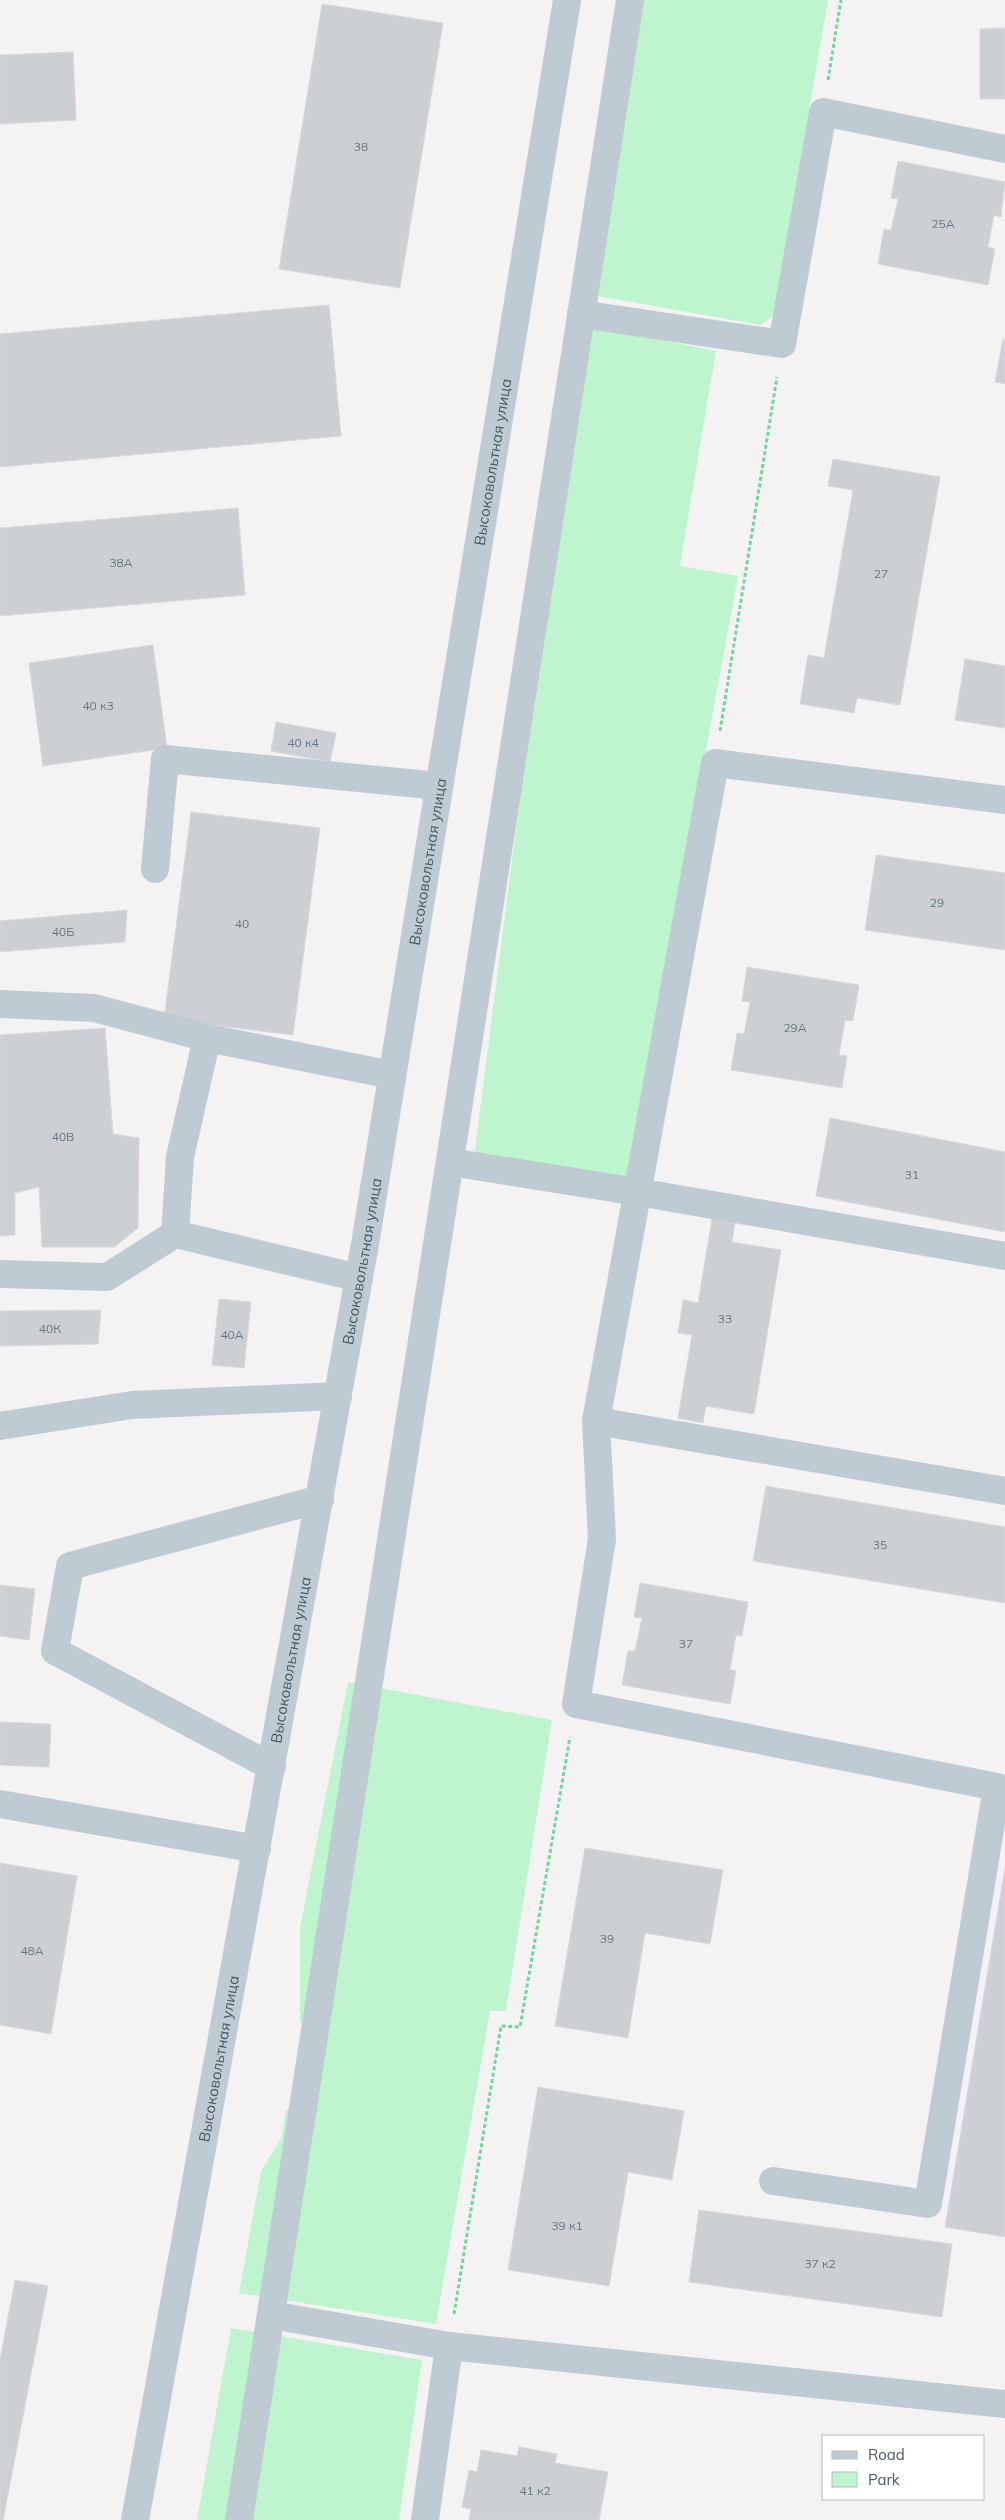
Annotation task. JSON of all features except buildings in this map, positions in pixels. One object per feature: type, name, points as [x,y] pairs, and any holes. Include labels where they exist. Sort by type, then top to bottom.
[{"type":"street","name":"Высоковольтная улица","points":[[135,2520],[258,1848],[365,1244],[567,0]]},
{"type":"street","points":[[239,2520],[630,0]]},
{"type":"street","points":[[581,314],[782,344],[823,112],[1005,149]]},
{"type":"street","points":[[155,869],[165,759],[439,786]]},
{"type":"street","points":[[773,2181],[928,2204],[997,1787],[576,1704],[602,1539],[596,1422],[715,763],[1005,800]]},
{"type":"street","points":[[0,1004],[94,1008],[207,1038],[392,1075]]},
{"type":"street","points":[[175,1234],[180,1157],[207,1038]]},
{"type":"street","points":[[450,1162],[638,1192],[1005,1256]]},
{"type":"street","points":[[0,1274],[107,1277],[175,1234],[359,1278]]},
{"type":"street","points":[[0,1426],[132,1405],[338,1396]]},
{"type":"street","points":[[596,1422],[1005,1491]]},
{"type":"street","points":[[272,1767],[54,1651],[70,1566],[320,1499]]},
{"type":"street","points":[[0,1804],[258,1848]]},
{"type":"street","points":[[270,2315],[449,2346],[1005,2404]]},
{"type":"street","points":[[425,2520],[449,2346]]},
{"type":"path","points":[[823,112],[841,0]]},
{"type":"path","points":[[715,763],[782,344]]},
{"type":"path","points":[[449,2346],[501,2026],[520,2027],[576,1704]]},
{"type":"green space","points":[[640,0],[828,0],[774,315],[761,325],[586,294]]},
{"type":"green space","points":[[592,326],[716,351],[680,566],[738,576],[627,1180],[474,1157],[525,759],[534,712]]},
{"type":"green space","points":[[348,1682],[552,1720],[506,2011],[490,2011],[436,2324],[239,2293],[261,2171],[281,2139],[286,2110],[306,2112],[319,2025],[300,2023],[300,1928]]},
{"type":"green space","points":[[231,2328],[422,2360],[399,2520],[197,2520]]}]
